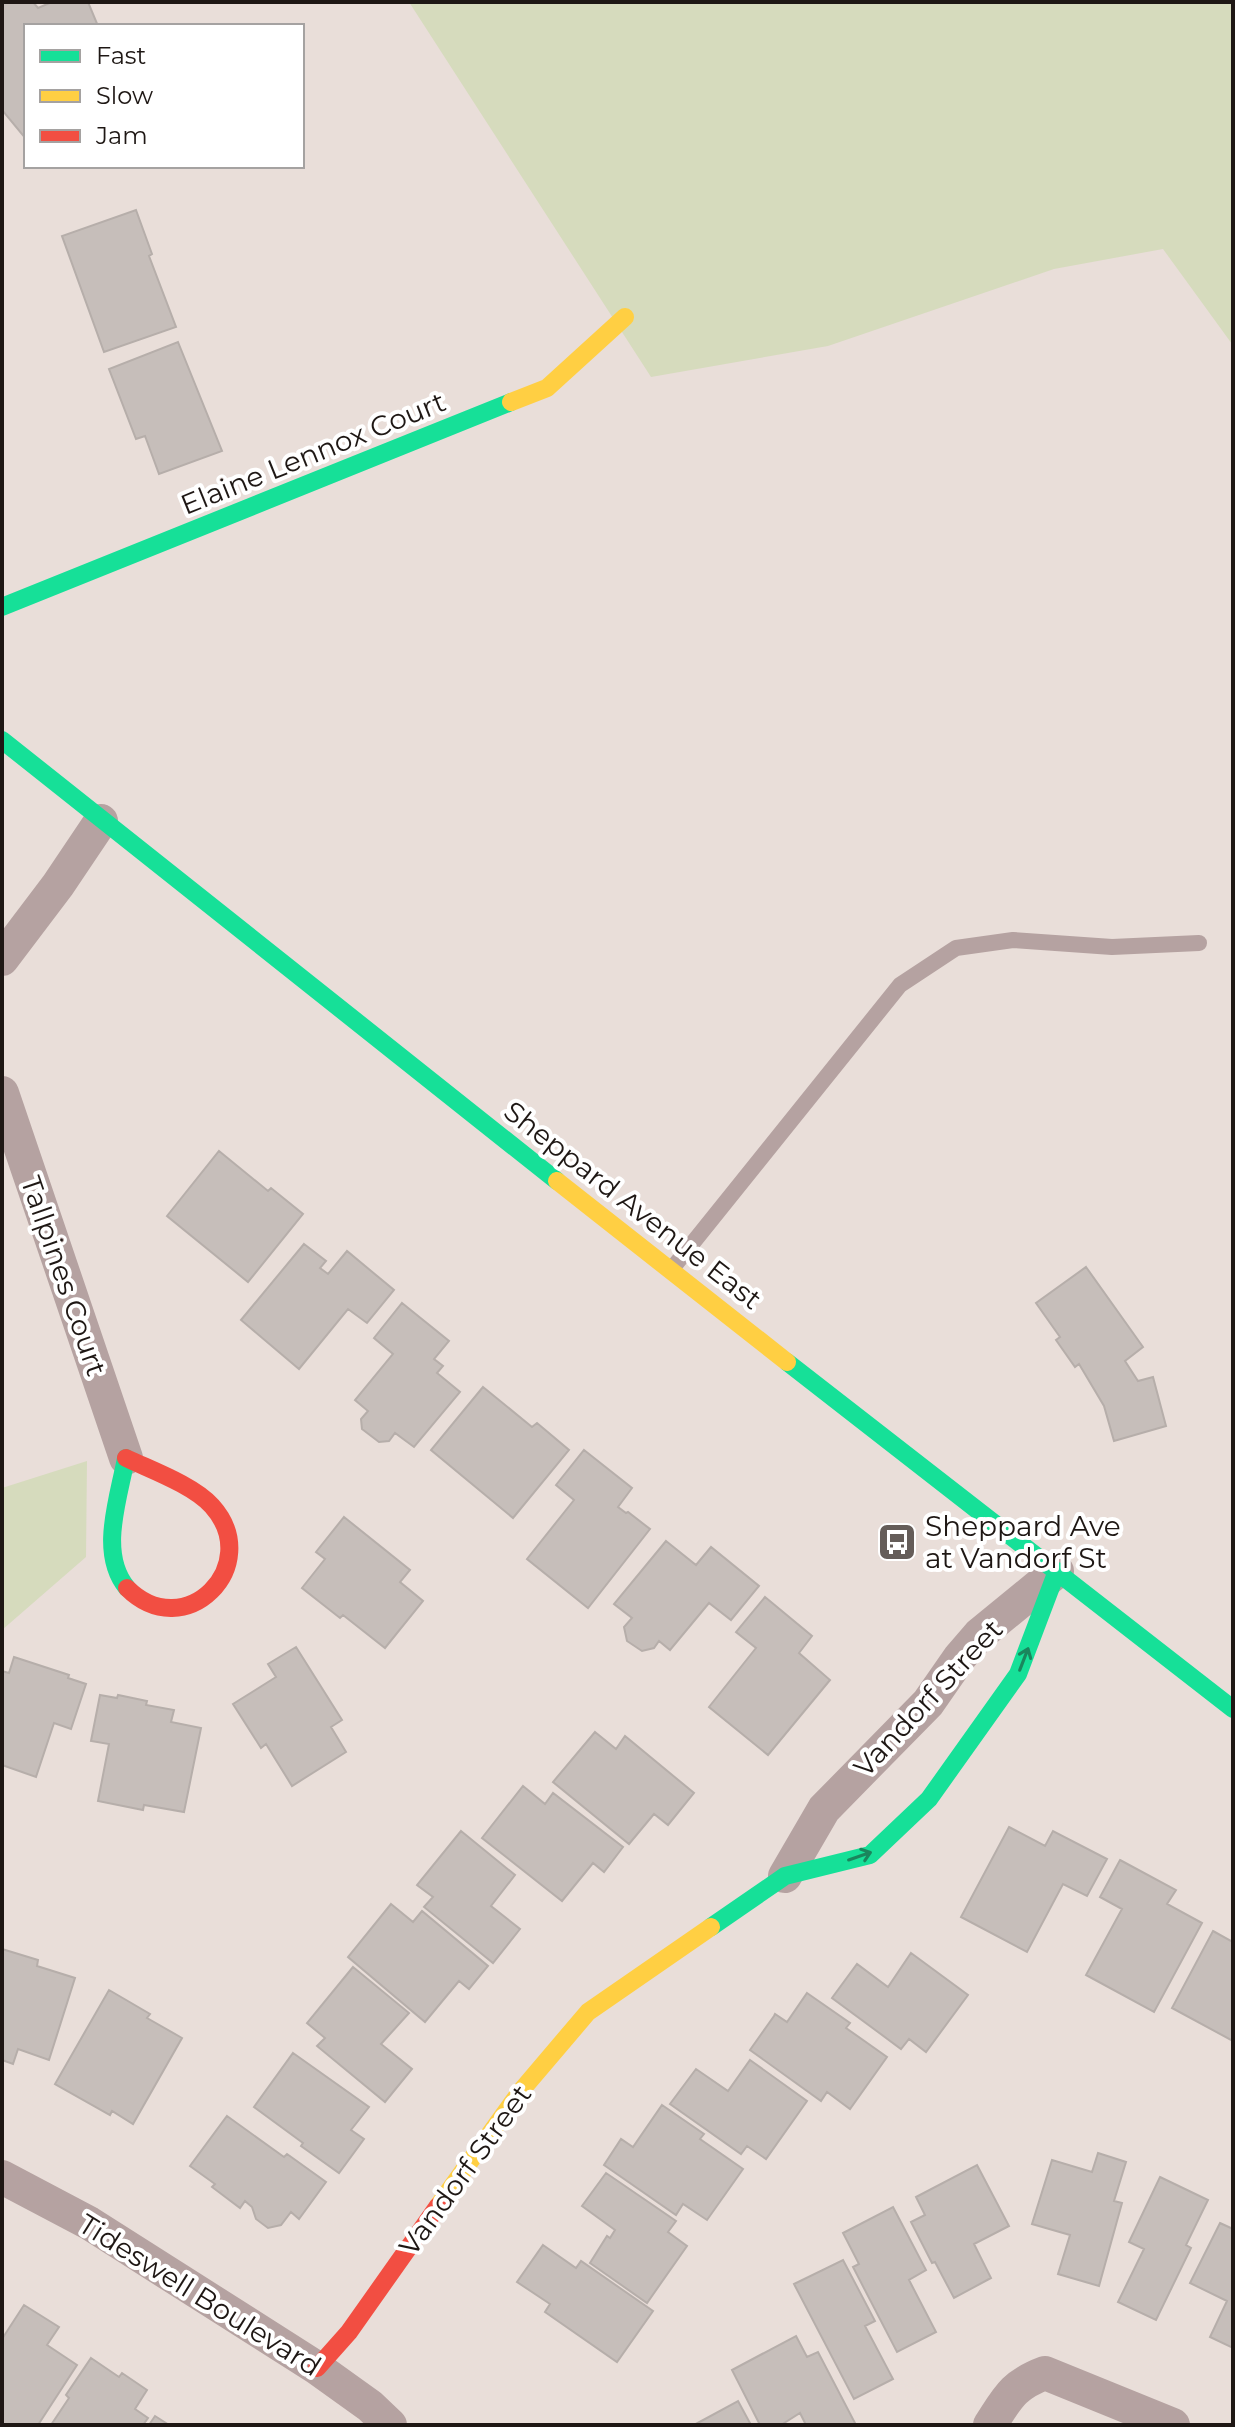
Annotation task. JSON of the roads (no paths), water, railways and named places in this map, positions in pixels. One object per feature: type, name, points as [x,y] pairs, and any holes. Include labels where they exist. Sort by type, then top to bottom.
[{"type":"street","name":"Elaine Lennox Court","points":[[2,607],[547,388],[625,317]]},
{"type":"street","name":"Sheppard Avenue East","points":[[2,740],[670,1271],[1233,1709]]},
{"type":"street","points":[[2,959],[101,821]]},
{"type":"street","name":"Tallpines Court","points":[[2,1093],[126,1458],[112,1551],[116,1569],[125,1585],[138,1598],[155,1606],[174,1608],[194,1604],[211,1593],[224,1578],[231,1558],[231,1538],[223,1519],[210,1503],[126,1458]]},
{"type":"street","name":"Vandorf Street","points":[[785,1876],[824,1809],[928,1703],[979,1635],[1057,1571]]},
{"type":"street","name":"Vandorf Street","points":[[317,2368],[349,2332],[520,2092],[588,2012],[785,1876],[870,1855],[929,1799],[1018,1674],[1057,1571]]},
{"type":"street","name":"Tideswell Boulevard","points":[[2,2177],[89,2223],[317,2368],[370,2406],[390,2425]]},
{"type":"street","points":[[990,2425],[1009,2395],[1025,2381],[1045,2373],[1173,2425]]},
{"type":"lane","points":[[670,1271],[900,985],[956,948],[1013,940],[1112,947],[1199,943]]},
{"type":"place","name":"Sheppard Ave at Vandorf St","points":[[897,1542]]}]
